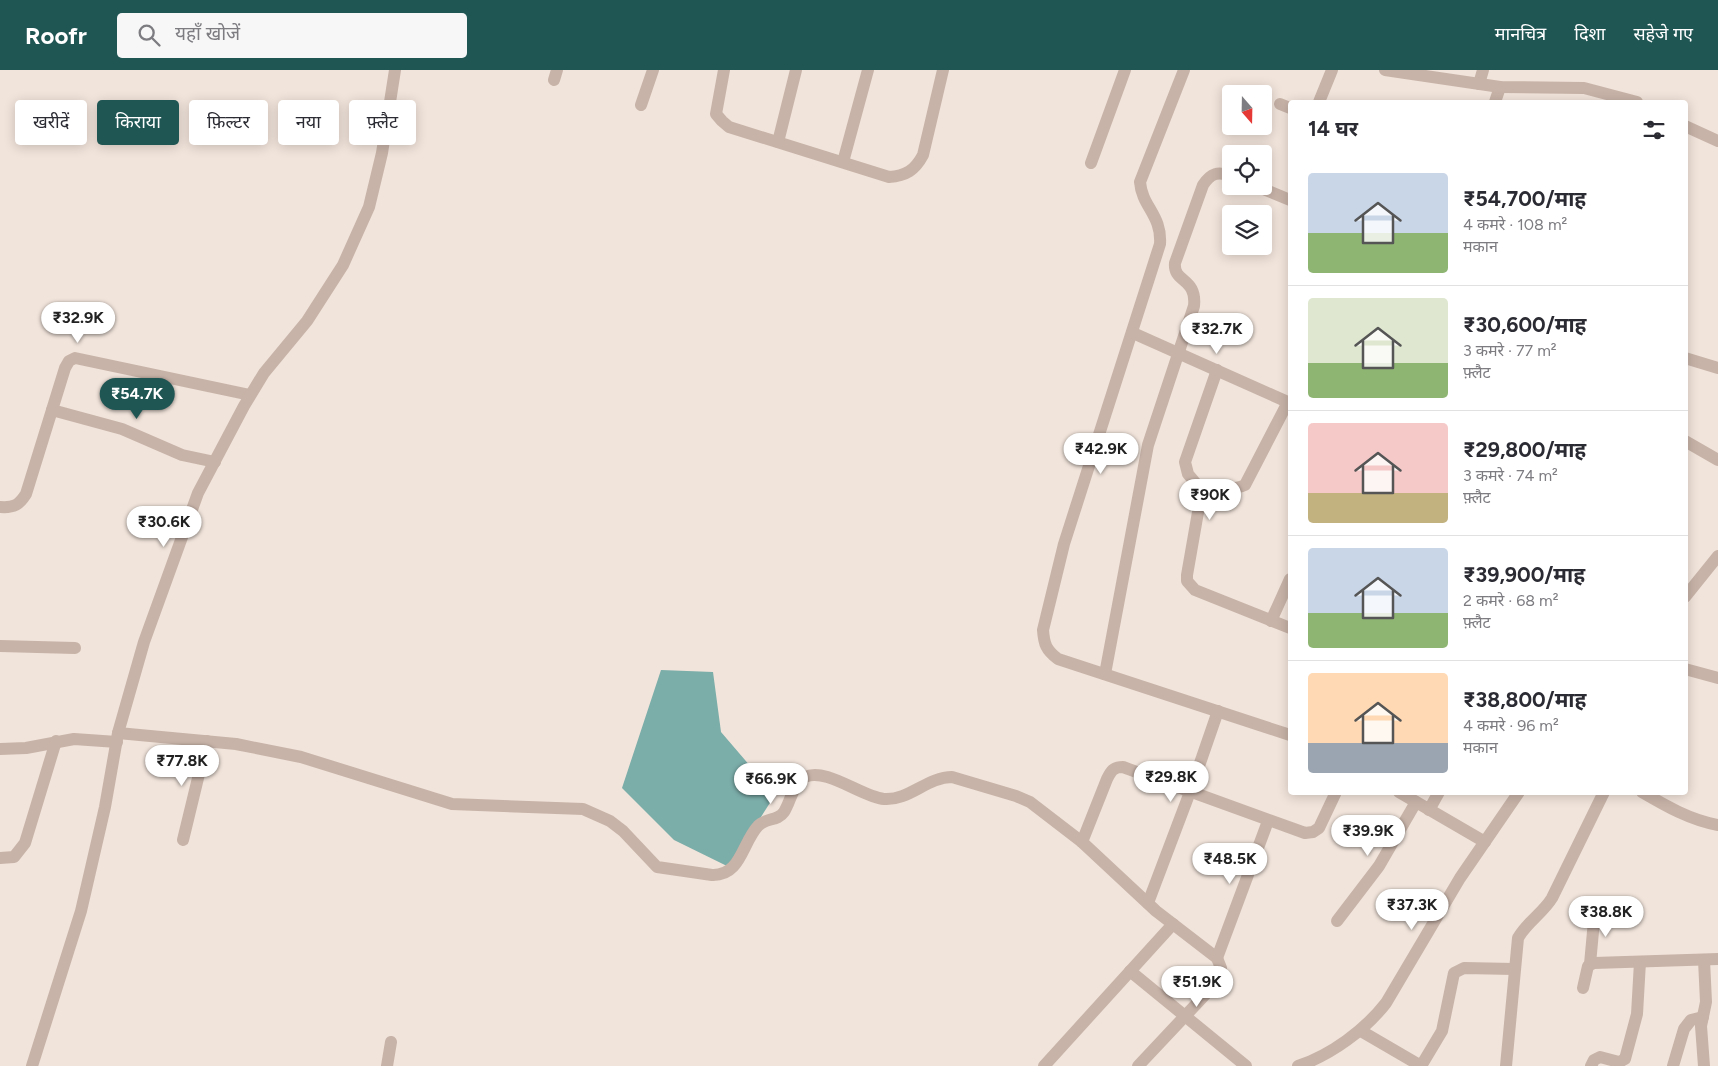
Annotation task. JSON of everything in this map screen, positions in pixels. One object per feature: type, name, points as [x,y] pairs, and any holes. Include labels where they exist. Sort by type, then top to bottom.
[{"type":"street","points":[[32,1066],[81,911],[104,815],[118,738],[144,642],[198,493],[264,373],[307,321],[343,265],[365,215],[382,153],[395,70]]},
{"type":"street","points":[[641,105],[652,70]]},
{"type":"street","points":[[724,70],[716,104],[716,114],[722,122],[730,127],[889,177],[909,173],[918,164],[923,155],[943,70]]},
{"type":"street","points":[[778,142],[796,70]]},
{"type":"street","points":[[843,162],[868,70]]},
{"type":"street","points":[[1091,164],[1125,70]]},
{"type":"street","points":[[1184,70],[1140,182],[1143,196],[1159,224],[1160,238],[1133,333],[1064,544],[1043,630],[1047,651],[1058,659],[1288,734]]},
{"type":"street","points":[[1320,100],[1332,70]]},
{"type":"street","points":[[1386,70],[1420,73],[1500,87],[1572,87],[1613,99]]},
{"type":"street","points":[[1479,84],[1483,70]]},
{"type":"street","points":[[1496,100],[1500,87]]},
{"type":"street","points":[[1688,127],[1718,141]]},
{"type":"street","points":[[1105,674],[1148,445],[1194,299],[1191,286],[1177,275],[1174,269],[1175,263],[1203,185],[1209,176],[1215,173],[1222,174]]},
{"type":"street","points":[[1272,193],[1288,199]]},
{"type":"street","points":[[1133,333],[1288,403]]},
{"type":"street","points":[[0,507],[11,508],[19,505],[26,494],[69,360],[75,358],[250,396]]},
{"type":"street","points":[[1688,359],[1718,368]]},
{"type":"street","points":[[1204,493],[1188,474],[1185,462],[1218,370]]},
{"type":"street","points":[[1288,405],[1245,485],[1239,488],[1204,493],[1199,499],[1187,581],[1195,590],[1288,627]]},
{"type":"street","points":[[52,410],[122,429],[182,455],[215,462]]},
{"type":"street","points":[[1688,445],[1718,460]]},
{"type":"street","points":[[1688,593],[1718,556]]},
{"type":"street","points":[[1271,621],[1288,583]]},
{"type":"street","points":[[0,646],[74,648]]},
{"type":"street","points":[[1688,670],[1718,678]]},
{"type":"street","points":[[1148,903],[1218,711]]},
{"type":"street","points":[[0,749],[26,748],[74,738],[118,738],[207,741],[301,757],[452,804],[583,809],[610,821],[623,831],[657,867],[721,876],[731,870],[759,824],[781,815],[799,782],[811,775],[826,777],[884,799],[907,794],[937,779],[952,777],[1030,802],[1082,842],[1148,903],[1217,958],[1222,968],[1218,981],[1138,1066]]},
{"type":"street","points":[[0,858],[14,857],[26,843],[56,741]]},
{"type":"street","points":[[183,840],[207,741]]},
{"type":"street","points":[[1082,842],[1107,779],[1111,771],[1116,767],[1297,832],[1313,832],[1319,828],[1335,795]]},
{"type":"street","points":[[1404,795],[1485,842]]},
{"type":"street","points":[[1429,810],[1437,795]]},
{"type":"street","points":[[1298,1066],[1321,1055],[1361,1030],[1386,1003],[1460,878],[1517,795]]},
{"type":"street","points":[[1506,1066],[1518,938],[1525,927],[1541,913],[1552,898],[1603,795]]},
{"type":"street","points":[[1647,795],[1668,808],[1702,822],[1718,825]]},
{"type":"street","points":[[1337,921],[1379,866],[1416,802]]},
{"type":"street","points":[[1217,958],[1268,821]]},
{"type":"street","points":[[1583,988],[1590,964],[1595,910]]},
{"type":"street","points":[[1044,1066],[1173,924]]},
{"type":"street","points":[[1590,964],[1718,959]]},
{"type":"street","points":[[1704,960],[1706,1002],[1701,1026],[1704,1066]]},
{"type":"street","points":[[1591,1066],[1594,1060],[1600,1057],[1619,1062],[1625,1059],[1637,1014],[1640,962]]},
{"type":"street","points":[[1361,1030],[1421,1066],[1442,1031],[1454,973],[1464,968],[1514,969]]},
{"type":"street","points":[[1130,971],[1246,1066]]},
{"type":"street","points":[[1673,1066],[1684,1029],[1691,1020],[1703,1017]]},
{"type":"street","points":[[386,1066],[391,1042]]},
{"type":"water","points":[[661,670],[713,672],[721,732],[775,795],[729,867],[674,840],[622,788]]}]
